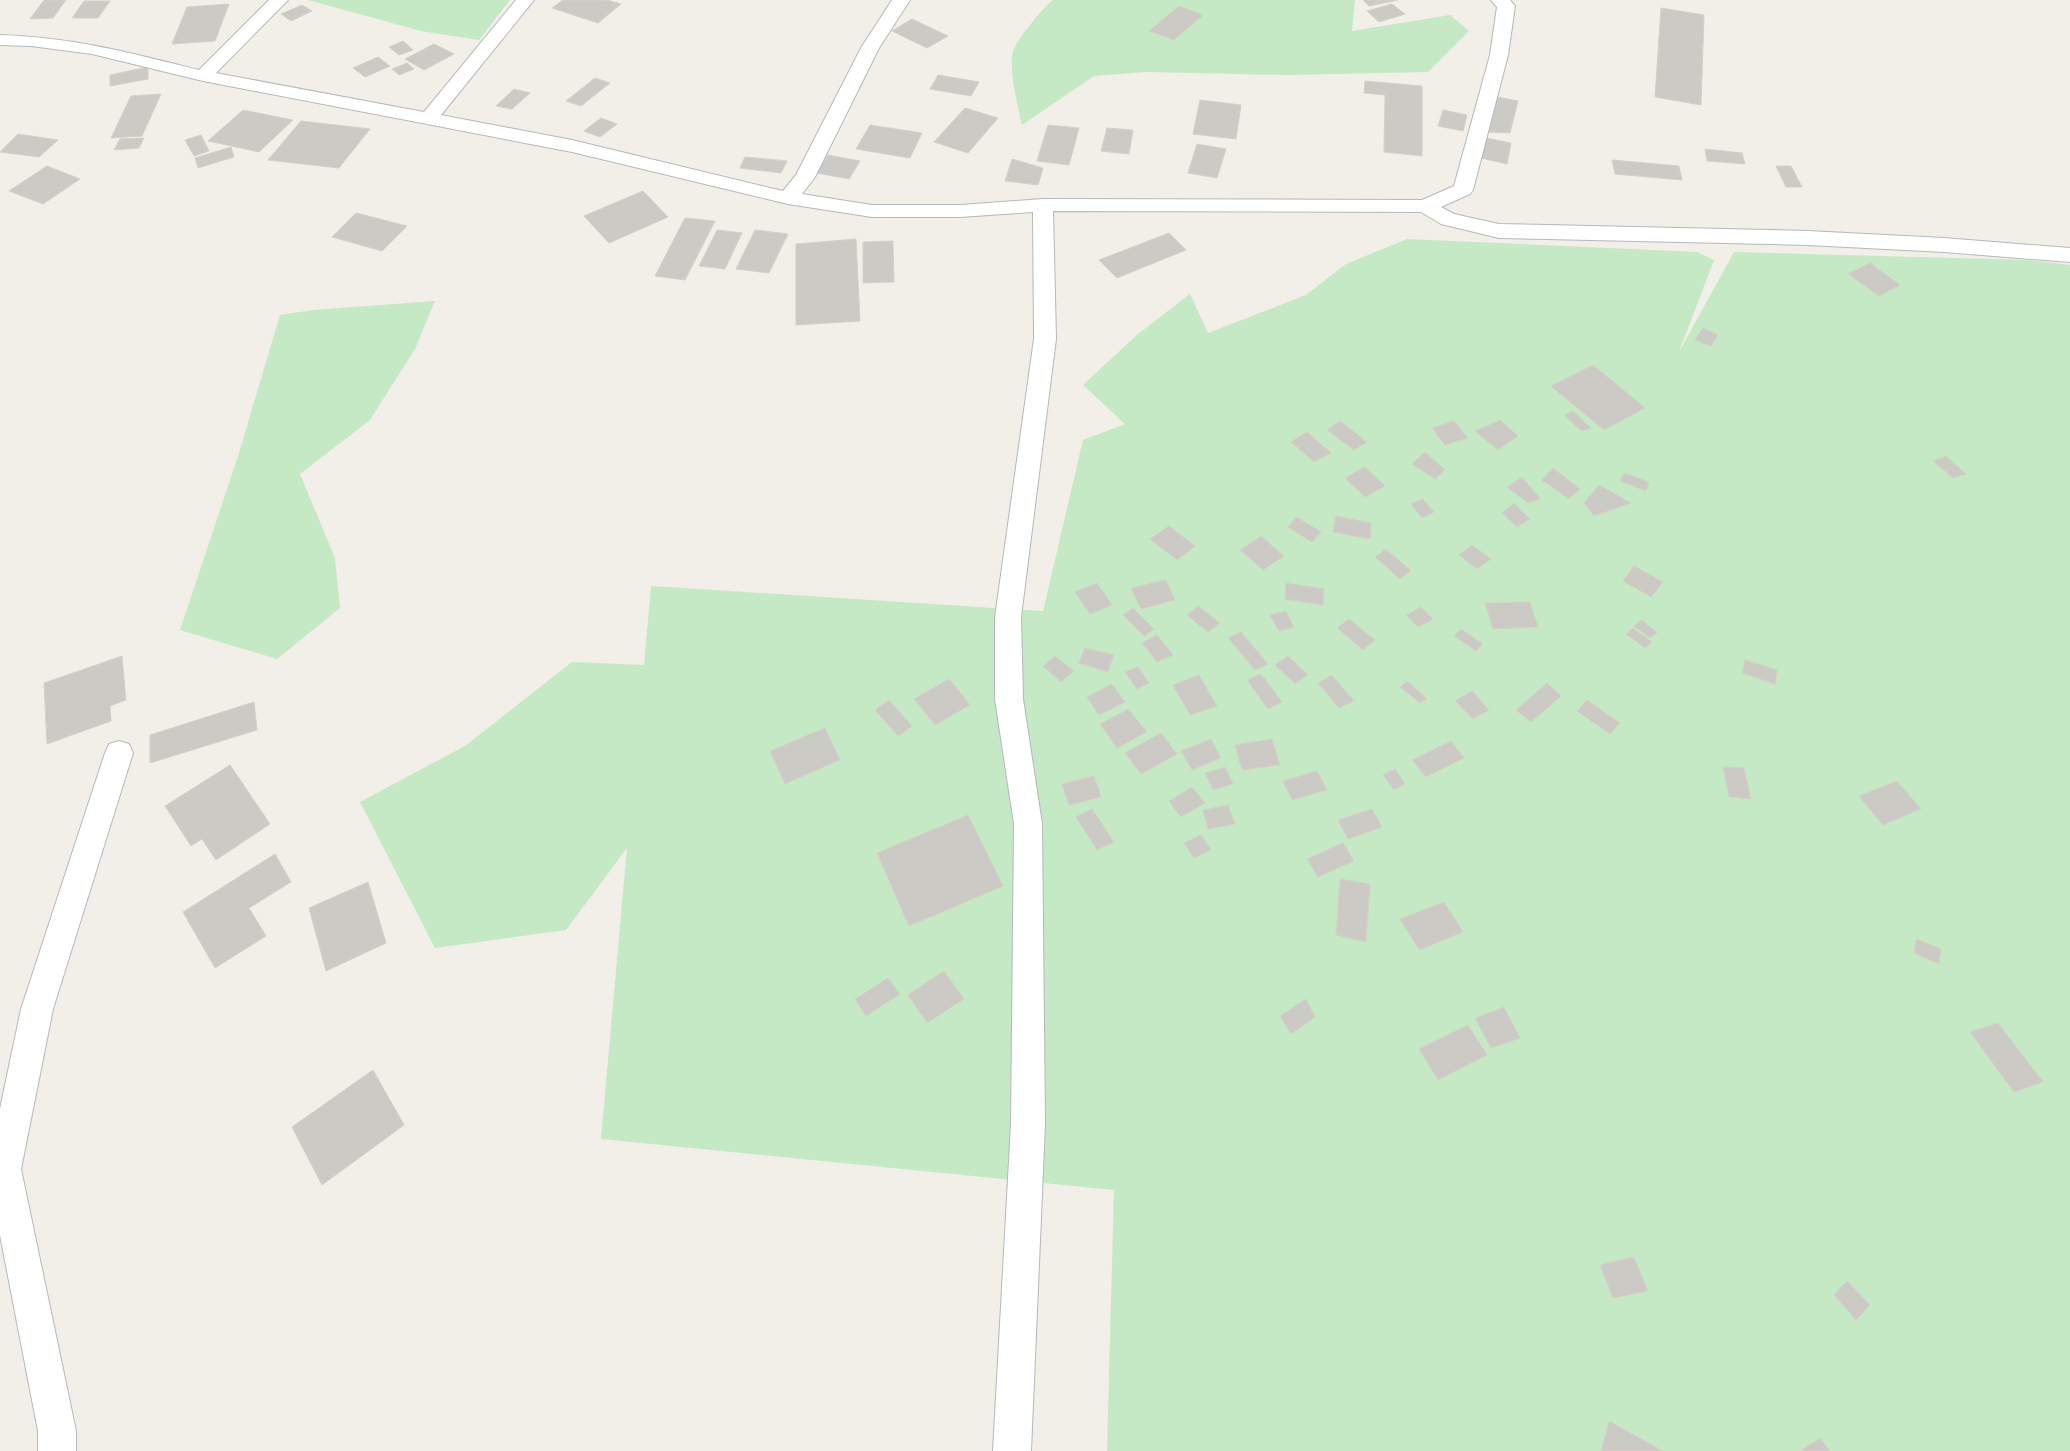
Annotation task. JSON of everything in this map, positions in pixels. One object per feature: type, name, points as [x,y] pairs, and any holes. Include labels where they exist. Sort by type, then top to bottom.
[{"type":"street","points":[[203,76],[279,0]]},
{"type":"street","points":[[427,120],[526,0]]},
{"type":"street","points":[[788,198],[805,178],[870,48],[901,0]]},
{"type":"street","points":[[0,40],[31,41],[92,49],[203,76],[572,146],[788,198],[872,211],[960,211],[1043,205],[1425,206],[1463,190],[1499,55],[1506,6],[1500,0]]},
{"type":"street","points":[[0,58],[31,41]]},
{"type":"street","points":[[1012,1451],[1028,1124],[1028,824],[1009,699],[1008,617],[1044,339],[1043,205]]},
{"type":"street","points":[[1425,206],[1448,219],[1499,231],[1808,238],[1944,245],[2070,255]]},
{"type":"street","points":[[57,1451],[57,1431],[4,1169],[37,1009],[119,753]]},
{"type":"green space","points":[[308,0],[510,0],[479,40],[421,31]]},
{"type":"green space","points":[[1053,0],[1355,0],[1352,31],[1450,15],[1469,31],[1428,72],[1290,75],[1145,72],[1094,76],[1022,125],[1014,86],[1012,56],[1014,49],[1026,30]]},
{"type":"green space","points":[[1407,239],[1697,252],[1714,260],[1679,352],[1734,252],[2028,260],[2070,265],[2070,1451],[1107,1451],[1114,1190],[601,1139],[627,848],[566,930],[435,948],[360,802],[465,746],[572,662],[644,665],[651,586],[1043,611],[1083,440],[1125,424],[1083,385],[1138,334],[1190,294],[1208,333],[1306,295],[1346,264]]},
{"type":"green space","points":[[435,301],[415,349],[370,420],[300,474],[335,558],[340,608],[277,659],[180,630],[239,453],[280,315],[313,310]]},
{"type":"building","points":[[44,0],[66,0],[53,18],[30,19]]},
{"type":"building","points":[[563,0],[607,0],[621,4],[598,23],[552,8]]},
{"type":"building","points":[[1363,0],[1398,0],[1369,6]]},
{"type":"building","points":[[84,1],[110,1],[98,18],[72,18]]},
{"type":"building","points":[[229,4],[215,41],[172,44],[187,7]]},
{"type":"building","points":[[1392,4],[1405,14],[1379,22],[1367,11]]},
{"type":"building","points":[[302,5],[312,11],[291,21],[281,14]]},
{"type":"building","points":[[1179,6],[1203,15],[1174,40],[1149,31]]},
{"type":"building","points":[[1661,8],[1704,15],[1701,105],[1655,97]]},
{"type":"building","points":[[912,19],[948,36],[927,48],[892,31]]},
{"type":"building","points":[[403,41],[413,50],[399,55],[389,47]]},
{"type":"building","points":[[434,44],[454,54],[424,70],[405,59]]},
{"type":"building","points":[[378,57],[390,66],[365,77],[353,68]]},
{"type":"building","points":[[407,63],[414,69],[399,75],[392,69]]},
{"type":"building","points":[[148,67],[148,79],[110,86],[110,75]]},
{"type":"building","points":[[938,75],[979,82],[971,96],[930,89]]},
{"type":"building","points":[[595,78],[610,83],[581,106],[566,101]]},
{"type":"building","points":[[1365,81],[1422,86],[1422,156],[1384,152],[1385,95],[1364,93]]},
{"type":"building","points":[[514,89],[530,93],[512,109],[496,106]]},
{"type":"building","points":[[161,94],[142,136],[111,138],[131,96]]},
{"type":"building","points":[[1497,97],[1518,101],[1510,133],[1488,132]]},
{"type":"building","points":[[1200,100],[1241,105],[1236,139],[1193,134]]},
{"type":"building","points":[[965,108],[998,118],[968,153],[934,142]]},
{"type":"building","points":[[243,110],[293,120],[259,152],[208,141]]},
{"type":"building","points":[[1443,110],[1467,115],[1463,131],[1438,126]]},
{"type":"building","points":[[601,118],[617,124],[600,137],[584,131]]},
{"type":"building","points":[[301,121],[370,129],[339,168],[268,160]]},
{"type":"building","points":[[870,125],[922,133],[910,158],[856,149]]},
{"type":"building","points":[[1048,125],[1079,128],[1069,165],[1037,161]]},
{"type":"building","points":[[1107,128],[1133,130],[1129,154],[1101,151]]},
{"type":"building","points":[[18,134],[58,140],[39,157],[0,152]]},
{"type":"building","points":[[201,135],[209,151],[194,156],[185,140]]},
{"type":"building","points":[[144,138],[139,148],[114,150],[120,139]]},
{"type":"building","points":[[1486,138],[1511,143],[1507,164],[1481,158]]},
{"type":"building","points":[[1197,144],[1226,149],[1217,178],[1188,173]]},
{"type":"building","points":[[231,147],[234,157],[198,168],[195,158]]},
{"type":"building","points":[[1705,149],[1742,153],[1745,164],[1707,161]]},
{"type":"building","points":[[828,155],[860,161],[849,179],[817,173]]},
{"type":"building","points":[[745,157],[787,161],[781,173],[740,168]]},
{"type":"building","points":[[1012,159],[1043,168],[1038,185],[1005,181]]},
{"type":"building","points":[[1612,160],[1679,166],[1682,180],[1615,174]]},
{"type":"building","points":[[47,166],[80,179],[43,204],[9,191]]},
{"type":"building","points":[[1776,166],[1791,166],[1802,187],[1786,187]]},
{"type":"building","points":[[643,191],[668,217],[609,243],[584,216]]},
{"type":"building","points":[[356,213],[407,226],[382,251],[332,237]]},
{"type":"building","points":[[685,218],[715,221],[685,280],[655,276]]},
{"type":"building","points":[[717,230],[742,233],[725,269],[699,266]]},
{"type":"building","points":[[755,230],[788,234],[769,273],[736,269]]},
{"type":"building","points":[[1169,233],[1186,250],[1117,278],[1099,260]]},
{"type":"building","points":[[856,239],[860,321],[796,325],[796,244]]},
{"type":"building","points":[[893,241],[894,282],[863,283],[863,242]]},
{"type":"building","points":[[1870,263],[1900,285],[1879,296],[1848,274]]},
{"type":"building","points":[[1703,328],[1718,335],[1711,346],[1695,340]]},
{"type":"building","points":[[1593,365],[1645,408],[1604,430],[1551,386]]},
{"type":"building","points":[[1573,411],[1591,428],[1582,431],[1564,415]]},
{"type":"building","points":[[1500,420],[1518,436],[1498,450],[1475,431]]},
{"type":"building","points":[[1340,421],[1367,442],[1354,450],[1327,430]]},
{"type":"building","points":[[1454,421],[1468,438],[1445,445],[1432,428]]},
{"type":"building","points":[[1307,432],[1331,453],[1314,462],[1291,442]]},
{"type":"building","points":[[1425,452],[1445,470],[1435,479],[1412,464]]},
{"type":"building","points":[[1946,456],[1966,474],[1953,478],[1933,461]]},
{"type":"building","points":[[1365,467],[1385,486],[1365,497],[1345,478]]},
{"type":"building","points":[[1553,468],[1580,489],[1569,499],[1542,480]]},
{"type":"building","points":[[1624,473],[1649,482],[1646,491],[1620,481]]},
{"type":"building","points":[[1522,477],[1540,499],[1528,503],[1507,487]]},
{"type":"building","points":[[1599,485],[1631,503],[1594,516],[1584,503]]},
{"type":"building","points":[[1423,499],[1434,512],[1422,518],[1411,504]]},
{"type":"building","points":[[1514,503],[1530,519],[1517,527],[1502,513]]},
{"type":"building","points":[[1336,516],[1371,523],[1370,539],[1333,532]]},
{"type":"building","points":[[1297,517],[1321,532],[1312,542],[1288,527]]},
{"type":"building","points":[[1169,526],[1195,546],[1177,560],[1150,539]]},
{"type":"building","points":[[1261,536],[1284,556],[1263,570],[1240,550]]},
{"type":"building","points":[[1472,545],[1491,559],[1477,569],[1459,555]]},
{"type":"building","points":[[1386,549],[1411,571],[1400,579],[1375,557]]},
{"type":"building","points":[[1634,566],[1663,582],[1651,597],[1623,581]]},
{"type":"building","points":[[1166,580],[1175,600],[1141,609],[1131,588]]},
{"type":"building","points":[[1097,583],[1112,605],[1090,614],[1075,592]]},
{"type":"building","points":[[1286,583],[1324,589],[1323,605],[1285,599]]},
{"type":"building","points":[[1530,602],[1538,627],[1493,629],[1485,603]]},
{"type":"building","points":[[1198,606],[1220,623],[1208,632],[1187,615]]},
{"type":"building","points":[[1421,607],[1433,619],[1418,627],[1406,615]]},
{"type":"building","points":[[1133,608],[1154,629],[1144,636],[1123,615]]},
{"type":"building","points":[[1286,611],[1294,628],[1279,631],[1270,615]]},
{"type":"building","points":[[1349,619],[1375,640],[1363,650],[1337,628]]},
{"type":"building","points":[[1642,620],[1657,633],[1650,638],[1634,626]]},
{"type":"building","points":[[1633,628],[1652,642],[1645,648],[1626,634]]},
{"type":"building","points":[[1461,629],[1483,644],[1476,651],[1454,636]]},
{"type":"building","points":[[1241,632],[1268,664],[1255,670],[1228,638]]},
{"type":"building","points":[[1157,635],[1173,655],[1157,662],[1142,643]]},
{"type":"building","points":[[1085,648],[1114,655],[1108,672],[1079,663]]},
{"type":"building","points":[[122,656],[126,700],[110,706],[111,721],[47,744],[44,683]]},
{"type":"building","points":[[1055,656],[1074,671],[1061,682],[1043,666]]},
{"type":"building","points":[[1288,656],[1308,675],[1295,684],[1275,665]]},
{"type":"building","points":[[1745,660],[1777,670],[1775,684],[1742,673]]},
{"type":"building","points":[[1138,667],[1149,683],[1137,689],[1125,672]]},
{"type":"building","points":[[1261,674],[1282,702],[1268,709],[1247,680]]},
{"type":"building","points":[[1199,675],[1217,706],[1190,715],[1173,685]]},
{"type":"building","points":[[1332,675],[1354,701],[1339,708],[1318,683]]},
{"type":"building","points":[[949,679],[970,705],[935,725],[914,699]]},
{"type":"building","points":[[1407,681],[1427,699],[1420,703],[1400,687]]},
{"type":"building","points":[[1547,683],[1561,696],[1531,722],[1516,710]]},
{"type":"building","points":[[1112,684],[1125,702],[1099,715],[1087,697]]},
{"type":"building","points":[[1472,691],[1489,710],[1473,719],[1455,701]]},
{"type":"building","points":[[889,700],[912,726],[898,736],[875,710]]},
{"type":"building","points":[[1587,700],[1620,723],[1610,734],[1577,711]]},
{"type":"building","points":[[254,702],[257,730],[150,763],[150,735]]},
{"type":"building","points":[[1128,709],[1147,732],[1117,748],[1100,724]]},
{"type":"building","points":[[825,728],[840,760],[785,784],[770,751]]},
{"type":"building","points":[[1161,733],[1177,754],[1141,774],[1125,753]]},
{"type":"building","points":[[1211,739],[1221,758],[1192,770],[1181,751]]},
{"type":"building","points":[[1272,739],[1280,765],[1242,770],[1235,745]]},
{"type":"building","points":[[1451,741],[1464,758],[1426,777],[1412,760]]},
{"type":"building","points":[[230,765],[270,824],[216,860],[202,839],[191,846],[165,806]]},
{"type":"building","points":[[1225,767],[1233,784],[1213,790],[1205,773]]},
{"type":"building","points":[[1723,767],[1744,768],[1751,799],[1729,797]]},
{"type":"building","points":[[1395,769],[1405,784],[1394,790],[1383,775]]},
{"type":"building","points":[[1317,771],[1327,790],[1292,800],[1283,781]]},
{"type":"building","points":[[1094,776],[1101,797],[1069,805],[1062,784]]},
{"type":"building","points":[[1897,781],[1921,809],[1883,825],[1859,796]]},
{"type":"building","points":[[1192,787],[1205,803],[1181,817],[1169,801]]},
{"type":"building","points":[[1228,805],[1235,824],[1208,829],[1203,810]]},
{"type":"building","points":[[1092,809],[1114,842],[1097,850],[1076,817]]},
{"type":"building","points":[[1372,809],[1382,827],[1348,839],[1338,820]]},
{"type":"building","points":[[968,815],[1003,886],[909,926],[877,853]]},
{"type":"building","points":[[1201,835],[1211,850],[1194,858],[1184,843]]},
{"type":"building","points":[[1343,843],[1354,861],[1318,877],[1307,859]]},
{"type":"building","points":[[275,854],[291,882],[249,908],[266,936],[215,968],[183,912]]},
{"type":"building","points":[[1340,879],[1370,884],[1366,942],[1336,935]]},
{"type":"building","points":[[368,882],[386,943],[326,971],[309,908]]},
{"type":"building","points":[[1444,902],[1463,932],[1419,950],[1400,919]]},
{"type":"building","points":[[1916,939],[1941,949],[1939,964],[1914,953]]},
{"type":"building","points":[[944,971],[964,999],[927,1023],[908,995]]},
{"type":"building","points":[[888,978],[900,994],[866,1016],[855,999]]},
{"type":"building","points":[[1306,999],[1315,1017],[1291,1034],[1280,1016]]},
{"type":"building","points":[[1504,1007],[1520,1038],[1491,1048],[1475,1018]]},
{"type":"building","points":[[1998,1023],[2043,1082],[2014,1092],[1970,1032]]},
{"type":"building","points":[[1468,1025],[1487,1055],[1438,1080],[1419,1049]]},
{"type":"building","points":[[373,1070],[404,1125],[322,1185],[292,1127]]},
{"type":"building","points":[[1634,1257],[1648,1291],[1613,1298],[1600,1265]]},
{"type":"building","points":[[1847,1281],[1870,1305],[1856,1320],[1834,1295]]},
{"type":"building","points":[[1609,1421],[1663,1451],[1601,1451]]},
{"type":"building","points":[[1820,1438],[1830,1451],[1800,1451]]}]
